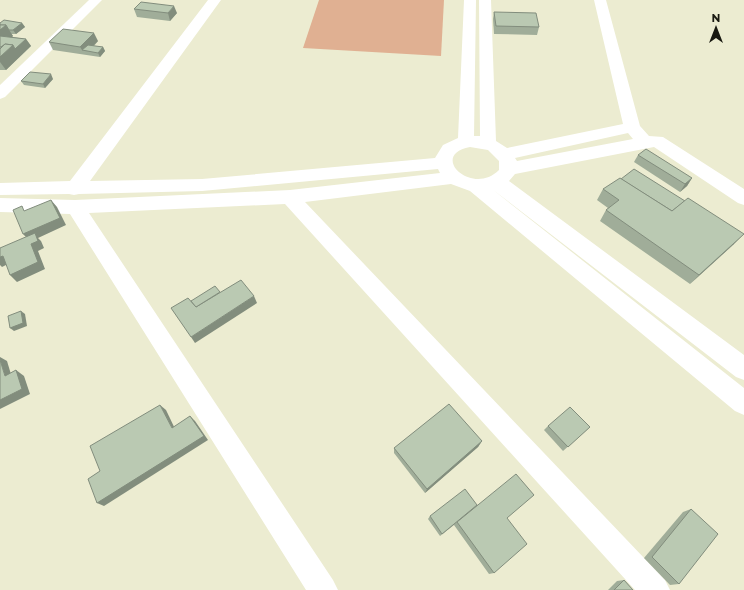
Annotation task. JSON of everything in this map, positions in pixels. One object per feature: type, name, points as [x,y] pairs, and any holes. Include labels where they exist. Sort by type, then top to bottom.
[{"type":"street","points":[[0,94],[96,0]]},
{"type":"street","points":[[75,198],[215,0]]},
{"type":"street","points":[[466,141],[470,0]]},
{"type":"street","points":[[485,0],[488,143],[503,169],[744,369]]},
{"type":"street","points":[[600,0],[632,127],[645,142]]},
{"type":"street","points":[[488,143],[466,141],[448,148],[444,155],[448,170],[463,183],[486,185],[503,169],[632,127]]},
{"type":"street","points":[[503,169],[657,141],[744,198]]},
{"type":"street","points":[[0,205],[202,185],[448,170]]},
{"type":"street","points":[[0,189],[75,198],[181,200],[290,197],[448,170]]},
{"type":"street","points":[[475,185],[744,403]]},
{"type":"street","points":[[290,197],[655,590]]},
{"type":"street","points":[[75,198],[323,590]]},
{"type":"shaded area","points":[[319,0],[444,0],[441,56],[303,48]]},
{"type":"building","points":[[141,2],[174,6],[168,13],[134,9]]},
{"type":"building","points":[[494,12],[536,13],[539,27],[496,26]]},
{"type":"building","points":[[4,20],[22,23],[13,30],[9,30],[6,25],[0,25],[0,23]]},
{"type":"building","points":[[0,25],[6,25],[0,30]]},
{"type":"building","points":[[63,29],[94,33],[80,47],[49,42]]},
{"type":"building","points":[[0,36],[26,39],[15,49],[13,45],[5,44],[0,47]]},
{"type":"building","points":[[5,44],[13,45],[0,57],[0,49]]},
{"type":"building","points":[[88,45],[103,47],[98,53],[82,50]]},
{"type":"building","points":[[30,72],[51,74],[43,84],[21,81]]},
{"type":"building","points":[[646,149],[692,178],[685,184],[638,155]]},
{"type":"building","points":[[634,169],[685,201],[672,211],[621,179]]},
{"type":"building","points":[[620,178],[672,211],[688,198],[744,234],[699,275],[606,210],[619,200],[603,189]]},
{"type":"building","points":[[51,200],[60,218],[23,234],[13,210],[22,206],[24,211]]},
{"type":"building","points":[[35,233],[38,241],[31,244],[38,262],[10,275],[3,256],[0,257],[0,248]]},
{"type":"building","points":[[241,280],[254,296],[191,337],[171,308],[188,298],[196,307]]},
{"type":"building","points":[[215,286],[220,292],[196,307],[191,301]]},
{"type":"building","points":[[21,311],[23,323],[10,328],[8,316]]},
{"type":"building","points":[[0,360],[5,376],[16,370],[22,389],[0,400]]},
{"type":"building","points":[[449,404],[482,441],[427,489],[394,448]]},
{"type":"building","points":[[160,405],[172,428],[190,416],[204,436],[97,503],[88,479],[100,471],[90,446]]},
{"type":"building","points":[[570,407],[590,427],[568,447],[548,426]]},
{"type":"building","points":[[516,474],[534,495],[507,518],[527,544],[494,573],[457,522]]},
{"type":"building","points":[[465,489],[477,505],[442,534],[430,516]]},
{"type":"building","points":[[691,509],[718,534],[679,584],[652,557]]},
{"type":"building","points":[[624,580],[633,590],[614,590]]}]
